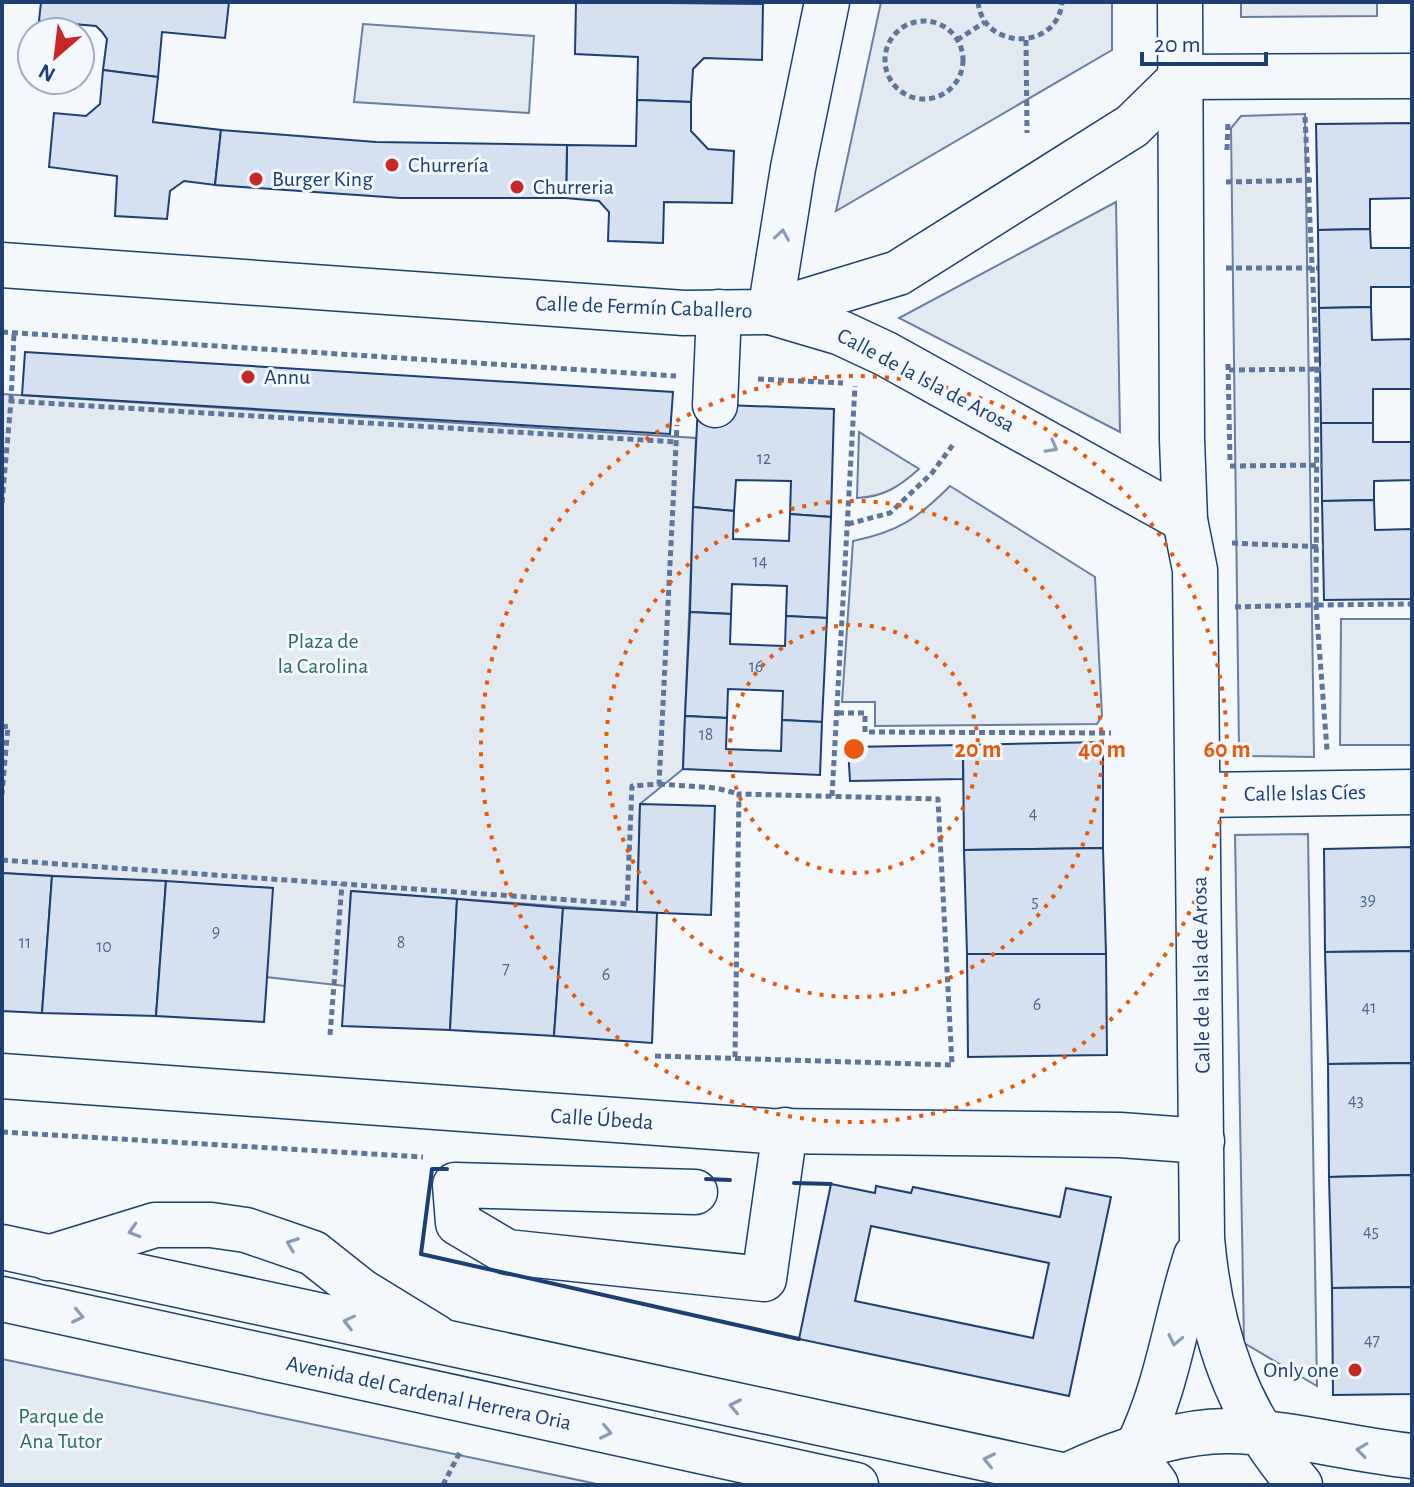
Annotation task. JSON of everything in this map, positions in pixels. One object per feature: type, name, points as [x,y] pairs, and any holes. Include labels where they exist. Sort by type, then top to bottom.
[{"type":"street","points":[[770,312],[793,168],[827,2]]},
{"type":"street","name":"Calle de la Isla de Arosa","points":[[1180,2],[1185,520],[1195,570],[1202,1238],[1207,1293],[1217,1338],[1249,1415]]},
{"type":"street","points":[[1182,77],[1412,76]]},
{"type":"street","name":"Calle de Fermín Caballero","points":[[2,265],[684,313],[770,312],[898,273],[1132,126],[1182,77]]},
{"type":"street","points":[[716,391],[719,312]]},
{"type":"street","name":"Calle de la Isla de Arosa","points":[[770,312],[841,333],[886,354],[1185,520]]},
{"type":"street","name":"Calle Islas Cíes","points":[[1198,795],[1412,792]]},
{"type":"street","name":"Calle Úbeda","points":[[2,1076],[785,1130],[1120,1135],[1202,1141]]},
{"type":"street","points":[[695,1192],[455,1185],[458,1223],[507,1252],[764,1279],[785,1130]]},
{"type":"street","points":[[48,1258],[155,1225],[211,1225],[246,1230],[313,1253],[394,1313],[452,1346]]},
{"type":"street","name":"Calle de la Isla de Arosa","points":[[1146,1467],[1153,1415],[1166,1377],[1181,1303],[1202,1238]]},
{"type":"street","points":[[2,1247],[1108,1485]]},
{"type":"street","name":"Avenida del Cardenal Herrera Oria","points":[[2,1299],[856,1485]]},
{"type":"street","points":[[1066,1476],[1146,1467],[1196,1433],[1249,1415],[1313,1440],[1360,1451],[1412,1456]]},
{"type":"street","points":[[1249,1415],[1300,1485]]},
{"type":"path","points":[[978,2],[985,22],[1009,39],[1026,40],[1041,35],[1054,24],[1063,2]]},
{"type":"path","points":[[925,20],[939,24],[957,40],[963,58],[960,75],[950,89],[935,98],[917,99],[902,93],[891,82],[884,55],[898,30],[925,20]]},
{"type":"path","points":[[957,40],[985,22]]},
{"type":"path","points":[[1026,40],[1027,133]]},
{"type":"path","points":[[1320,114],[1305,114],[1319,370],[1316,605],[1328,762]]},
{"type":"path","points":[[1226,182],[1316,180]]},
{"type":"path","points":[[1226,268],[1315,268]]},
{"type":"path","points":[[2,332],[716,391],[855,383],[832,796]]},
{"type":"path","points":[[2,503],[14,333]]},
{"type":"path","points":[[1229,370],[1319,370]]},
{"type":"path","points":[[11,401],[676,442],[659,784]]},
{"type":"path","points":[[848,524],[890,513],[932,473],[958,438]]},
{"type":"path","points":[[1230,466],[1318,465]]},
{"type":"path","points":[[1230,543],[1319,547]]},
{"type":"path","points":[[1230,607],[1412,604]]},
{"type":"path","points":[[838,713],[865,713],[865,732],[1111,733]]},
{"type":"path","points":[[2,727],[8,726],[2,794]]},
{"type":"path","points":[[2,860],[627,904],[632,786],[659,784],[716,788],[739,794],[938,799],[952,1065],[655,1056]]},
{"type":"path","points":[[735,1057],[739,794]]},
{"type":"path","points":[[330,1035],[342,884]]},
{"type":"path","points":[[2,1132],[428,1158]]},
{"type":"path","points":[[443,1485],[460,1452]]},
{"type":"green space","points":[[881,2],[1112,2],[1112,50],[836,211]]},
{"type":"green space","points":[[1241,2],[1377,2],[1377,16],[1241,17]]},
{"type":"green space","points":[[363,24],[534,36],[529,113],[354,102]]},
{"type":"green space","points":[[1305,114],[1314,757],[1247,756],[1239,749],[1231,128],[1241,116]]},
{"type":"green space","points":[[1116,202],[1120,432],[899,318]]},
{"type":"green space","name":"Plaza de la Carolina","points":[[2,394],[696,438],[683,769],[640,804],[637,912],[351,891],[345,986],[266,977],[272,888],[2,873]]},
{"type":"green space","points":[[859,432],[919,469],[891,490],[857,498]]},
{"type":"green space","points":[[950,486],[1095,577],[1102,716],[1097,724],[875,726],[875,702],[842,702],[853,541],[883,533],[906,522]]},
{"type":"green space","points":[[1341,619],[1412,619],[1412,745],[1340,745]]},
{"type":"green space","points":[[1308,834],[1317,1386],[1244,1343],[1235,835]]},
{"type":"green space","name":"Parque de Ana Tutor","points":[[2,1359],[602,1485],[2,1485]]},
{"type":"building","points":[[41,2],[229,2],[225,38],[162,32],[158,77],[103,70],[107,39],[96,26],[96,16],[40,16]]},
{"type":"building","points":[[576,2],[763,4],[762,60],[704,58],[693,69],[691,102],[637,100],[638,57],[575,54]]},
{"type":"building","points":[[103,70],[158,77],[153,122],[221,130],[215,185],[184,181],[170,191],[167,219],[115,216],[117,176],[49,167],[54,113],[86,116],[100,104]]},
{"type":"building","points":[[637,100],[691,102],[691,131],[708,149],[734,151],[732,203],[664,202],[663,243],[608,241],[609,212],[599,201],[566,198],[567,145],[636,146]]},
{"type":"building","points":[[1412,123],[1412,198],[1370,199],[1370,229],[1318,230],[1316,124]]},
{"type":"building","name":"Churrería","points":[[221,130],[376,142],[567,145],[566,198],[400,198],[215,185]]},
{"type":"building","points":[[1370,229],[1371,248],[1412,248],[1412,287],[1371,287],[1371,307],[1319,308],[1318,230]]},
{"type":"building","points":[[1371,307],[1372,340],[1412,339],[1412,389],[1373,389],[1373,423],[1321,423],[1319,308]]},
{"type":"building","points":[[25,352],[673,392],[670,434],[22,395]]},
{"type":"building","points":[[698,404],[834,409],[831,517],[790,514],[791,481],[736,480],[734,511],[693,507]]},
{"type":"building","points":[[1321,423],[1373,423],[1373,442],[1412,442],[1412,480],[1374,481],[1374,500],[1322,501]]},
{"type":"building","points":[[1374,500],[1375,530],[1412,529],[1412,599],[1324,600],[1322,501]]},
{"type":"building","points":[[693,507],[734,511],[733,539],[789,541],[790,514],[831,517],[827,618],[786,616],[787,586],[732,584],[731,614],[690,612]]},
{"type":"building","points":[[690,612],[731,614],[730,644],[785,646],[786,616],[827,618],[822,722],[782,720],[783,691],[728,689],[727,718],[685,716]]},
{"type":"building","points":[[685,716],[727,718],[726,749],[781,751],[782,720],[822,722],[820,775],[683,769]]},
{"type":"building","points":[[1103,742],[1103,848],[964,850],[963,745]]},
{"type":"building","points":[[963,745],[963,779],[850,781],[848,747]]},
{"type":"building","points":[[640,804],[715,806],[711,915],[637,912]]},
{"type":"building","points":[[1412,847],[1412,951],[1325,952],[1324,849]]},
{"type":"building","points":[[1103,848],[1106,954],[967,954],[964,850]]},
{"type":"building","points":[[2,873],[52,876],[42,1013],[2,1011]]},
{"type":"building","points":[[52,876],[166,881],[156,1016],[42,1013]]},
{"type":"building","points":[[166,881],[273,888],[264,1022],[156,1016]]},
{"type":"building","points":[[351,891],[457,899],[450,1030],[342,1026]]},
{"type":"building","points":[[457,899],[563,908],[554,1036],[450,1030]]},
{"type":"building","points":[[563,908],[657,913],[652,1043],[554,1036]]},
{"type":"building","points":[[1412,951],[1412,1063],[1328,1064],[1325,952]]},
{"type":"building","points":[[967,954],[1106,954],[1107,1055],[968,1057]]},
{"type":"building","points":[[1412,1063],[1412,1175],[1329,1177],[1328,1064]]},
{"type":"building","points":[[1412,1175],[1412,1287],[1332,1288],[1329,1177]]},
{"type":"building","points":[[831,1184],[875,1193],[876,1186],[911,1193],[913,1187],[1060,1217],[1066,1188],[1111,1197],[1069,1396],[799,1339]],"holes":[[[871,1226],[1049,1263],[1033,1338],[855,1301]]]},
{"type":"building","points":[[1412,1287],[1412,1394],[1333,1395],[1332,1288]]},
{"type":"wall","points":[[447,1169],[432,1169],[421,1254],[799,1339]]},
{"type":"wall","points":[[706,1179],[730,1180]]},
{"type":"wall","points":[[794,1183],[831,1184]]},
{"type":"place","name":"Churrería","points":[[392,165]]},
{"type":"place","name":"Burger King","points":[[256,179]]},
{"type":"place","name":"Churreria","points":[[517,187]]},
{"type":"place","name":"Annu","points":[[248,377]]},
{"type":"place","name":"Only one","points":[[1355,1370]]}]
